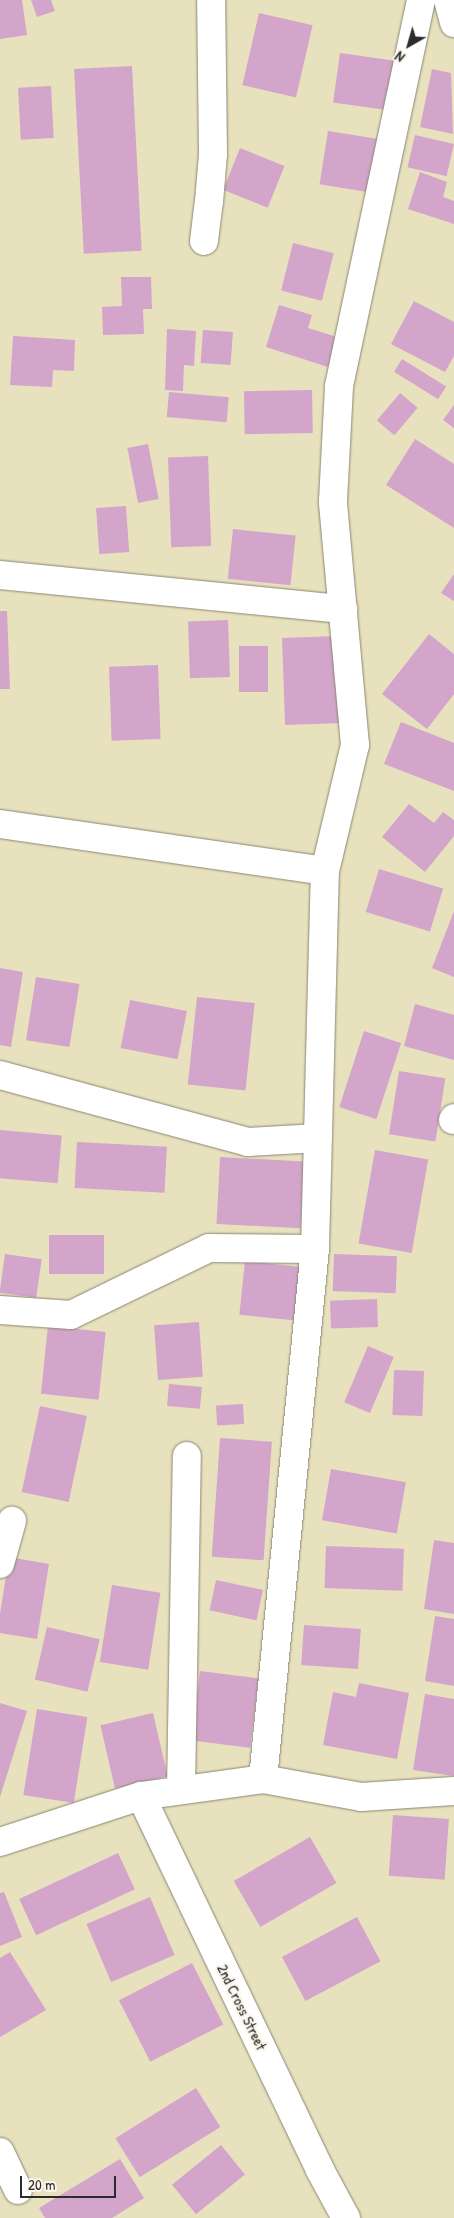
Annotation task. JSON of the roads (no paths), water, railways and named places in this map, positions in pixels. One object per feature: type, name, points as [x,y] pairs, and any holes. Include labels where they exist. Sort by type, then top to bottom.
[{"type":"street","points":[[204,241],[210,202],[213,154],[210,0]]},
{"type":"street","points":[[262,1778],[315,1249],[325,871],[355,745],[333,501],[339,386],[421,0]]},
{"type":"street","points":[[448,0],[454,23]]},
{"type":"street","points":[[0,575],[343,609]]},
{"type":"street","points":[[0,824],[325,871]]},
{"type":"street","points":[[0,1075],[248,1142],[318,1138]]},
{"type":"street","points":[[0,1310],[71,1315],[209,1248],[315,1249]]},
{"type":"street","points":[[181,1789],[187,1456]]},
{"type":"street","points":[[0,1564],[12,1521]]},
{"type":"street","points":[[0,1842],[141,1796],[262,1778],[361,1797],[454,1791]]},
{"type":"street","name":"2nd Cross Street","points":[[141,1796],[320,2170],[346,2218]]},
{"type":"street","points":[[0,2152],[18,2190]]}]
